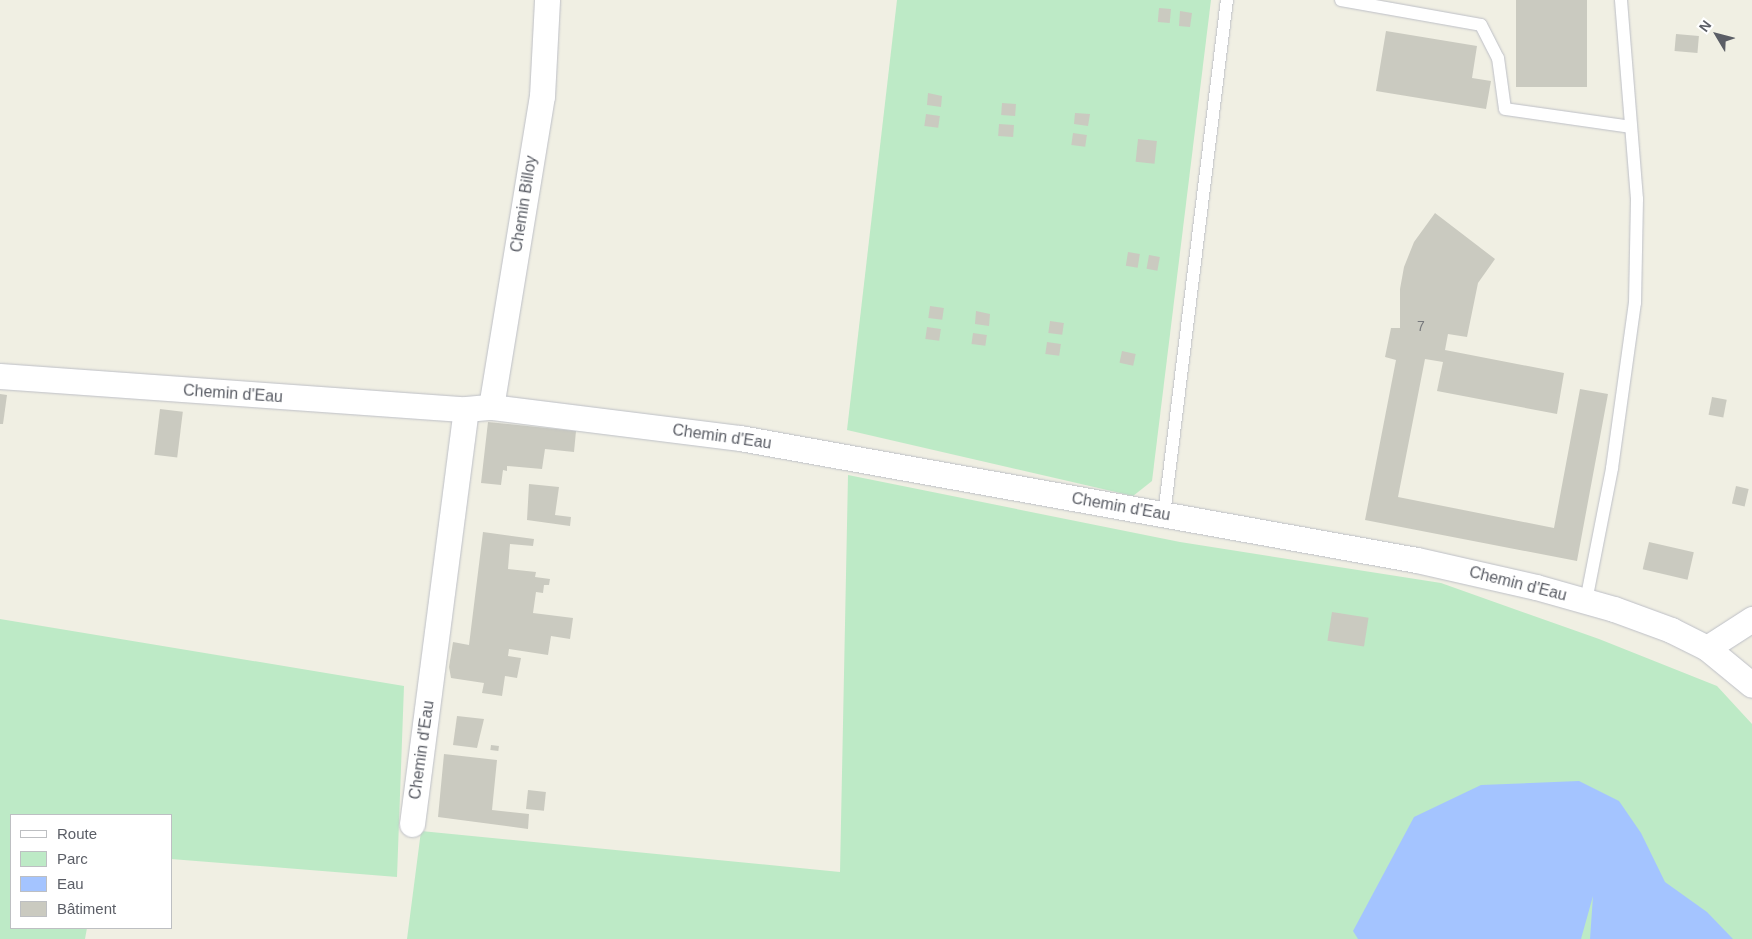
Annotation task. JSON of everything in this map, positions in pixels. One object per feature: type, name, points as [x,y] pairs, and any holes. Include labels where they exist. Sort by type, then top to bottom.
[{"type":"street","name":"Chemin Billoy","points":[[491,406],[542,96],[547,0]]},
{"type":"street","name":"Chemin d'Eau","points":[[0,376],[466,409],[491,406],[740,438],[1417,560],[1586,601],[1671,630],[1707,648],[1752,685]]},
{"type":"street","name":"Chemin d'Eau","points":[[412,824],[466,409]]},
{"type":"street","points":[[1707,648],[1752,619]]},
{"type":"lane","points":[[1164,515],[1227,0]]},
{"type":"lane","points":[[1341,0],[1481,25],[1498,58],[1505,109],[1631,126]]},
{"type":"lane","points":[[1586,601],[1612,468],[1635,303],[1637,199],[1621,0]]},
{"type":"green space","points":[[897,0],[1211,0],[1152,481],[1133,496],[847,430]]},
{"type":"green space","points":[[848,475],[1180,542],[1441,583],[1599,639],[1717,686],[1752,724],[1752,939],[407,939],[421,831],[840,872]]},
{"type":"green space","points":[[0,619],[404,686],[397,877],[172,859],[172,814],[10,814],[10,929],[87,929],[85,939],[0,939]]},
{"type":"water","points":[[1579,781],[1619,801],[1641,833],[1665,882],[1707,912],[1733,939],[1590,939],[1593,896],[1581,939],[1358,939],[1353,931],[1414,817],[1481,785]]},
{"type":"building","points":[[1516,0],[1587,0],[1587,87],[1516,87]]},
{"type":"building","points":[[1159,8],[1171,9],[1170,23],[1158,22]]},
{"type":"building","points":[[1180,11],[1192,13],[1190,27],[1179,26]]},
{"type":"building","points":[[1386,31],[1477,46],[1472,78],[1491,81],[1486,109],[1376,91]]},
{"type":"building","points":[[1676,34],[1699,36],[1697,53],[1675,51]]},
{"type":"building","points":[[928,93],[942,96],[941,107],[927,105]]},
{"type":"building","points":[[1002,103],[1016,104],[1015,116],[1001,115]]},
{"type":"building","points":[[1075,113],[1090,114],[1088,126],[1074,124]]},
{"type":"building","points":[[926,114],[940,116],[938,128],[924,126]]},
{"type":"building","points":[[999,124],[1014,125],[1013,137],[998,136]]},
{"type":"building","points":[[1073,133],[1087,135],[1085,147],[1071,145]]},
{"type":"building","points":[[1138,139],[1157,141],[1154,164],[1136,162]]},
{"type":"building","points":[[1435,213],[1495,259],[1478,283],[1467,337],[1448,334],[1445,350],[1564,373],[1557,414],[1437,391],[1443,362],[1425,359],[1398,497],[1554,528],[1580,389],[1608,394],[1577,561],[1365,520],[1396,360],[1385,357],[1391,328],[1400,328],[1400,289],[1404,267],[1414,242]]},
{"type":"building","points":[[1128,252],[1140,254],[1138,268],[1126,266]]},
{"type":"building","points":[[1149,255],[1160,257],[1157,271],[1147,269]]},
{"type":"building","points":[[930,306],[944,308],[942,320],[928,318]]},
{"type":"building","points":[[976,311],[990,314],[989,326],[975,324]]},
{"type":"building","points":[[1050,321],[1064,323],[1062,335],[1048,333]]},
{"type":"building","points":[[927,327],[941,329],[939,341],[925,339]]},
{"type":"building","points":[[973,333],[987,335],[985,346],[971,344]]},
{"type":"building","points":[[1047,342],[1061,344],[1059,356],[1045,354]]},
{"type":"building","points":[[1122,351],[1136,354],[1133,366],[1120,363]]},
{"type":"building","points":[[0,394],[7,395],[3,424],[0,424]]},
{"type":"building","points":[[1712,397],[1727,400],[1723,418],[1709,415]]},
{"type":"building","points":[[160,409],[183,412],[177,457],[154,455]]},
{"type":"building","points":[[488,422],[576,431],[574,452],[545,449],[542,469],[507,466],[507,471],[503,470],[501,485],[481,483]]},
{"type":"building","points":[[529,484],[559,487],[555,515],[571,517],[570,526],[527,520]]},
{"type":"building","points":[[1736,486],[1749,489],[1745,506],[1732,504]]},
{"type":"building","points":[[483,532],[534,539],[533,546],[510,544],[508,569],[536,572],[535,577],[550,579],[549,585],[544,585],[543,593],[536,592],[533,613],[573,618],[570,639],[551,636],[548,655],[509,649],[508,656],[521,658],[517,678],[505,676],[502,696],[482,693],[484,683],[451,678],[449,667],[453,642],[469,645]]},
{"type":"building","points":[[1649,542],[1694,552],[1688,580],[1643,569]]},
{"type":"building","points":[[1332,612],[1369,618],[1364,646],[1327,641]]},
{"type":"building","points":[[457,716],[484,719],[477,748],[453,745]]},
{"type":"building","points":[[491,745],[499,746],[498,751],[490,750]]},
{"type":"building","points":[[444,754],[497,760],[492,810],[529,814],[528,829],[438,817]]},
{"type":"building","points":[[528,790],[546,792],[544,811],[526,809]]}]
